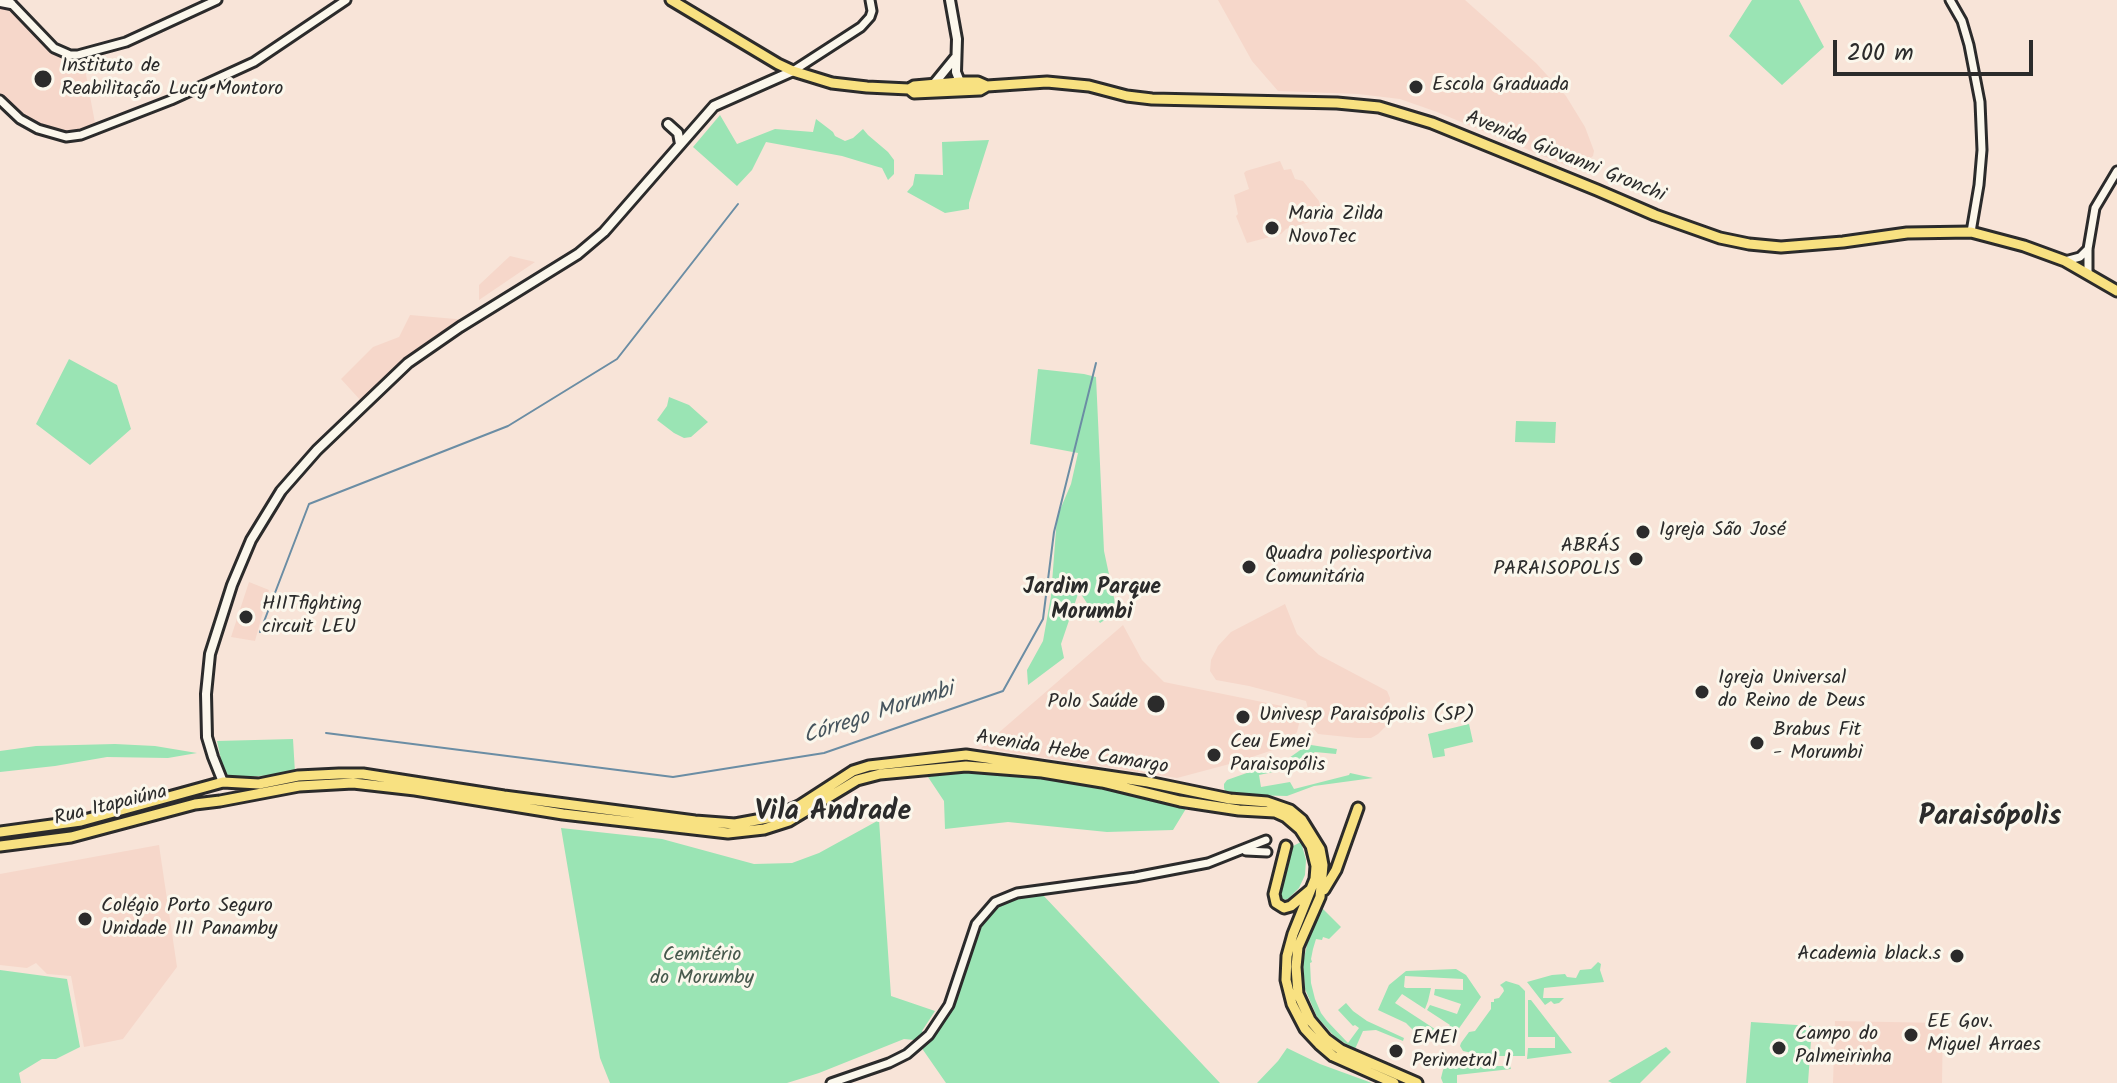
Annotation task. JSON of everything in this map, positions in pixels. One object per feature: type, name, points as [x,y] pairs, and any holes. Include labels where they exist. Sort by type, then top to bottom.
[{"type":"main road","name":"Avenida Giovanni Gronchi","points":[[671,0],[793,71],[832,83],[909,89],[914,93],[934,85],[960,81],[987,86]]},
{"type":"main road","points":[[948,92],[959,86],[960,81],[956,72],[956,25],[950,0]]},
{"type":"main road","points":[[0,2],[10,2]]},
{"type":"main road","points":[[934,85],[955,57]]},
{"type":"main road","points":[[195,804],[219,795],[223,782],[213,757],[206,724],[210,654],[232,585],[251,540],[281,491],[317,450],[408,363],[578,254],[604,232],[714,106],[793,71]]},
{"type":"main road","name":"Avenida Giovanni Gronchi","points":[[934,85],[948,92],[1047,82],[1089,86],[1152,99],[1337,103],[1379,107],[1432,123],[1683,226],[1720,238],[1781,247],[1907,233],[1971,232],[2065,261],[2117,291]]},
{"type":"main road","points":[[668,124],[678,133],[680,144]]},
{"type":"main road","name":"Avenida Hebe Camargo","points":[[223,782],[259,784],[298,776],[363,774],[504,796],[735,824],[786,812],[853,771],[869,766],[966,755],[1279,805],[1302,820],[1320,849],[1323,865],[1320,897],[1298,947],[1296,967],[1298,994],[1310,1020],[1326,1039],[1341,1050],[1417,1083]]},
{"type":"main road","points":[[208,785],[213,778],[213,757]]},
{"type":"main road","name":"Avenida Hebe Camargo","points":[[231,799],[299,786],[353,783],[563,814],[728,833],[764,829],[789,821],[857,780],[880,774],[966,766],[1042,772],[1102,782],[1180,801],[1281,814],[1300,829],[1313,850],[1316,866],[1315,879],[1287,956],[1286,980],[1297,1014],[1305,1029],[1333,1056],[1394,1083]]},
{"type":"main road","name":"Rua Itapaiúna","points":[[0,832],[81,821],[223,782]]},
{"type":"main road","name":"Rua Itapaiúna","points":[[0,846],[71,837],[195,804],[231,799]]},
{"type":"main road","points":[[1320,897],[1336,870],[1358,808]]},
{"type":"main road","points":[[117,825],[123,821],[125,810]]},
{"type":"main road","points":[[1286,846],[1274,894],[1276,903],[1284,908],[1291,906],[1310,890]]},
{"type":"street","points":[[10,2],[54,48],[78,55],[126,42],[217,0]]},
{"type":"street","points":[[0,100],[20,119],[38,129],[66,137],[81,135],[171,100],[254,62],[346,0]]},
{"type":"street","points":[[793,71],[861,27],[870,17],[870,0]]},
{"type":"street","points":[[1950,0],[1962,21],[1980,102],[1982,150],[1971,232]]},
{"type":"street","points":[[2088,273],[2088,249],[2095,208],[2117,171]]},
{"type":"street","points":[[2065,261],[2080,257],[2088,249]]},
{"type":"street","points":[[831,1083],[889,1063],[929,1035],[949,1005],[976,924],[995,902],[1017,893],[1135,877],[1208,863],[1266,840]]},
{"type":"street","points":[[1240,852],[1267,852]]},
{"type":"shaded area","name":"Escola Graduada","points":[[1218,0],[1465,0],[1536,63],[1566,96],[1585,127],[1593,156],[1577,170],[1400,99],[1278,91],[1252,61]]},
{"type":"shaded area","name":"Instituto de Reabilitação Lucy Montoro","points":[[0,6],[10,7],[58,55],[84,64],[95,123],[80,133],[67,135],[33,123],[0,94]]},
{"type":"shaded area","points":[[1280,161],[1284,170],[1291,169],[1295,179],[1303,181],[1319,201],[1322,215],[1316,220],[1286,229],[1281,234],[1247,243],[1236,216],[1234,195],[1249,189],[1246,171]]},
{"type":"shaded area","points":[[510,256],[535,262],[479,300],[479,285]]},
{"type":"shaded area","points":[[410,315],[467,320],[363,403],[341,379],[373,347],[399,337]]},
{"type":"shaded area","points":[[249,582],[269,590],[255,641],[231,637]]},
{"type":"shaded area","points":[[1285,604],[1297,634],[1319,655],[1387,691],[1390,698],[1388,724],[1378,734],[1371,738],[1357,738],[1318,734],[1313,728],[1306,701],[1216,680],[1210,671],[1211,660],[1218,646],[1231,632]]},
{"type":"shaded area","points":[[1123,625],[1142,660],[1164,682],[1287,707],[1298,716],[1297,732],[1285,746],[1177,778],[981,748]]},
{"type":"shaded area","name":"Colégio Porto Seguro Unidade III Panamby","points":[[159,845],[177,967],[123,1039],[84,1047],[71,976],[47,974],[36,963],[27,968],[0,965],[0,874]]},
{"type":"shaded area","points":[[1835,1021],[1943,1023],[1942,1083],[1833,1083]]},
{"type":"green space","points":[[1752,0],[1799,0],[1824,47],[1782,85],[1729,36]]},
{"type":"green space","points":[[720,115],[737,144],[775,129],[813,132],[816,119],[845,141],[863,129],[894,160],[894,174],[888,180],[882,168],[842,156],[766,142],[752,170],[737,186],[693,147]]},
{"type":"green space","points":[[989,140],[969,209],[945,213],[907,192],[913,185],[915,174],[943,175],[942,142]]},
{"type":"green space","points":[[69,359],[117,385],[131,429],[90,465],[36,424]]},
{"type":"green space","points":[[1038,369],[1096,377],[1104,551],[1117,612],[1100,623],[1079,591],[1061,644],[1064,658],[1028,685],[1027,670],[1043,641],[1051,596],[1057,517],[1071,484],[1078,453],[1030,444]]},
{"type":"green space","points":[[669,397],[689,405],[708,422],[691,437],[684,438],[674,433],[657,420]]},
{"type":"green space","points":[[1516,421],[1556,422],[1555,443],[1515,442]]},
{"type":"green space","points":[[1469,724],[1473,742],[1444,749],[1445,756],[1433,758],[1428,734]]},
{"type":"green space","points":[[293,739],[295,773],[235,778],[224,773],[217,741]]},
{"type":"green space","points":[[115,744],[197,753],[168,758],[107,757],[0,772],[0,751],[36,746]]},
{"type":"green space","points":[[1311,745],[1337,749],[1336,754],[1315,752],[1287,769],[1259,775],[1261,787],[1290,782],[1294,789],[1350,773],[1373,778],[1314,786],[1287,796],[1225,791],[1227,780],[1289,758]]},
{"type":"green space","points":[[960,763],[1152,793],[1187,807],[1173,830],[1107,832],[1008,822],[945,829],[944,801],[926,774],[853,778],[800,812],[771,824],[733,830],[564,811],[379,780],[313,780],[368,777],[529,805],[733,828],[758,825],[792,815],[853,776],[874,771]]},
{"type":"green space","name":"Cemitério do Morumby","points":[[879,820],[891,996],[935,1011],[922,1031],[929,1042],[950,1013],[978,932],[987,917],[1011,900],[1042,894],[1220,1083],[946,1083],[921,1047],[914,1040],[904,1039],[787,1083],[610,1083],[600,1058],[561,828],[662,839],[754,864],[792,863],[819,853]]},
{"type":"green space","points":[[1301,842],[1306,860],[1305,875],[1299,888],[1288,899],[1282,900],[1280,895],[1289,857],[1293,846]]},
{"type":"green space","points":[[1322,908],[1341,927],[1329,939],[1316,939],[1313,949],[1311,983],[1321,1013],[1348,1043],[1359,1028],[1338,1010],[1346,1003],[1367,1021],[1404,1038],[1403,1041],[1376,1030],[1363,1031],[1355,1049],[1336,1038],[1317,1017],[1305,989],[1303,963],[1308,940]]},
{"type":"green space","points":[[1598,962],[1604,982],[1544,988],[1543,998],[1564,998],[1559,1003],[1551,1001],[1545,1005],[1527,982],[1552,975],[1565,974],[1576,978],[1580,970],[1591,969]]},
{"type":"green space","points":[[1456,969],[1466,975],[1481,997],[1448,1044],[1413,1030],[1406,1023],[1378,1010],[1389,985],[1406,971]],"holes":[[[1405,976],[1463,979],[1463,990],[1435,989],[1434,995],[1461,1004],[1457,1014],[1430,1005],[1427,1010],[1450,1025],[1444,1035],[1395,1003],[1402,994],[1425,1009],[1428,1001],[1431,988],[1406,988]]]},
{"type":"green space","points":[[0,970],[67,979],[80,1047],[56,1059],[42,1059],[19,1073],[21,1083],[0,1083]]},
{"type":"green space","points":[[1506,981],[1519,985],[1525,991],[1525,1056],[1486,1056],[1463,1051],[1461,1043],[1469,1032],[1475,1031],[1491,1009],[1491,1002],[1499,998],[1504,991],[1500,985]]},
{"type":"green space","points":[[1528,1000],[1572,1053],[1527,1059],[1528,1048],[1555,1048],[1555,1037],[1528,1037]]},
{"type":"green space","name":"Campo do Palmeirinha","points":[[1751,1022],[1812,1026],[1808,1083],[1746,1083]]},
{"type":"green space","points":[[1666,1047],[1671,1052],[1640,1083],[1608,1081]]},
{"type":"green space","points":[[1287,1048],[1320,1064],[1372,1083],[1257,1083]]},
{"type":"green space","points":[[1452,1058],[1510,1066],[1511,1069],[1457,1075],[1457,1083],[1443,1083],[1443,1070]]},
{"type":"waterway","points":[[260,632],[309,504],[508,426],[617,359],[738,204]]},
{"type":"waterway","name":"Córrego Morumbi","points":[[326,733],[673,777],[824,753],[1003,691],[1043,619],[1054,532],[1096,363]]},
{"type":"place","name":"Instituto de Reabilitação Lucy Montoro","points":[[43,79]]},
{"type":"place","name":"Escola Graduada","points":[[1416,87]]},
{"type":"place","name":"Maria Zilda NovoTec","points":[[1272,228]]},
{"type":"place","name":"Igreja São José","points":[[1643,532]]},
{"type":"place","name":"ABRÁS PARAISOPOLIS","points":[[1636,559]]},
{"type":"place","name":"Quadra poliesportiva Comunitária","points":[[1249,567]]},
{"type":"place","name":"HIITfighting circuit LEU","points":[[246,617]]},
{"type":"place","name":"Igreja Universal do Reino de Deus","points":[[1702,692]]},
{"type":"place","name":"Polo Saúde","points":[[1156,704]]},
{"type":"place","name":"Univesp Paraisópolis (SP)","points":[[1243,717]]},
{"type":"place","name":"Brabus Fit - Morumbi","points":[[1757,743]]},
{"type":"place","name":"Ceu Emei Paraisopólis","points":[[1214,755]]},
{"type":"place","name":"Colégio Porto Seguro Unidade III Panamby","points":[[85,919]]},
{"type":"place","name":"Academia black.s","points":[[1957,956]]},
{"type":"place","name":"EE Gov. Miguel Arraes","points":[[1911,1035]]},
{"type":"place","name":"Campo do Palmeirinha","points":[[1779,1048]]},
{"type":"place","name":"EMEI Perimetral I","points":[[1396,1051]]},
{"type":"district","name":"Jardim Parque Morumbi","points":[[1092,602]]},
{"type":"district","name":"Vila Andrade","points":[[833,814]]},
{"type":"district","name":"Paraisópolis","points":[[1990,819]]}]
